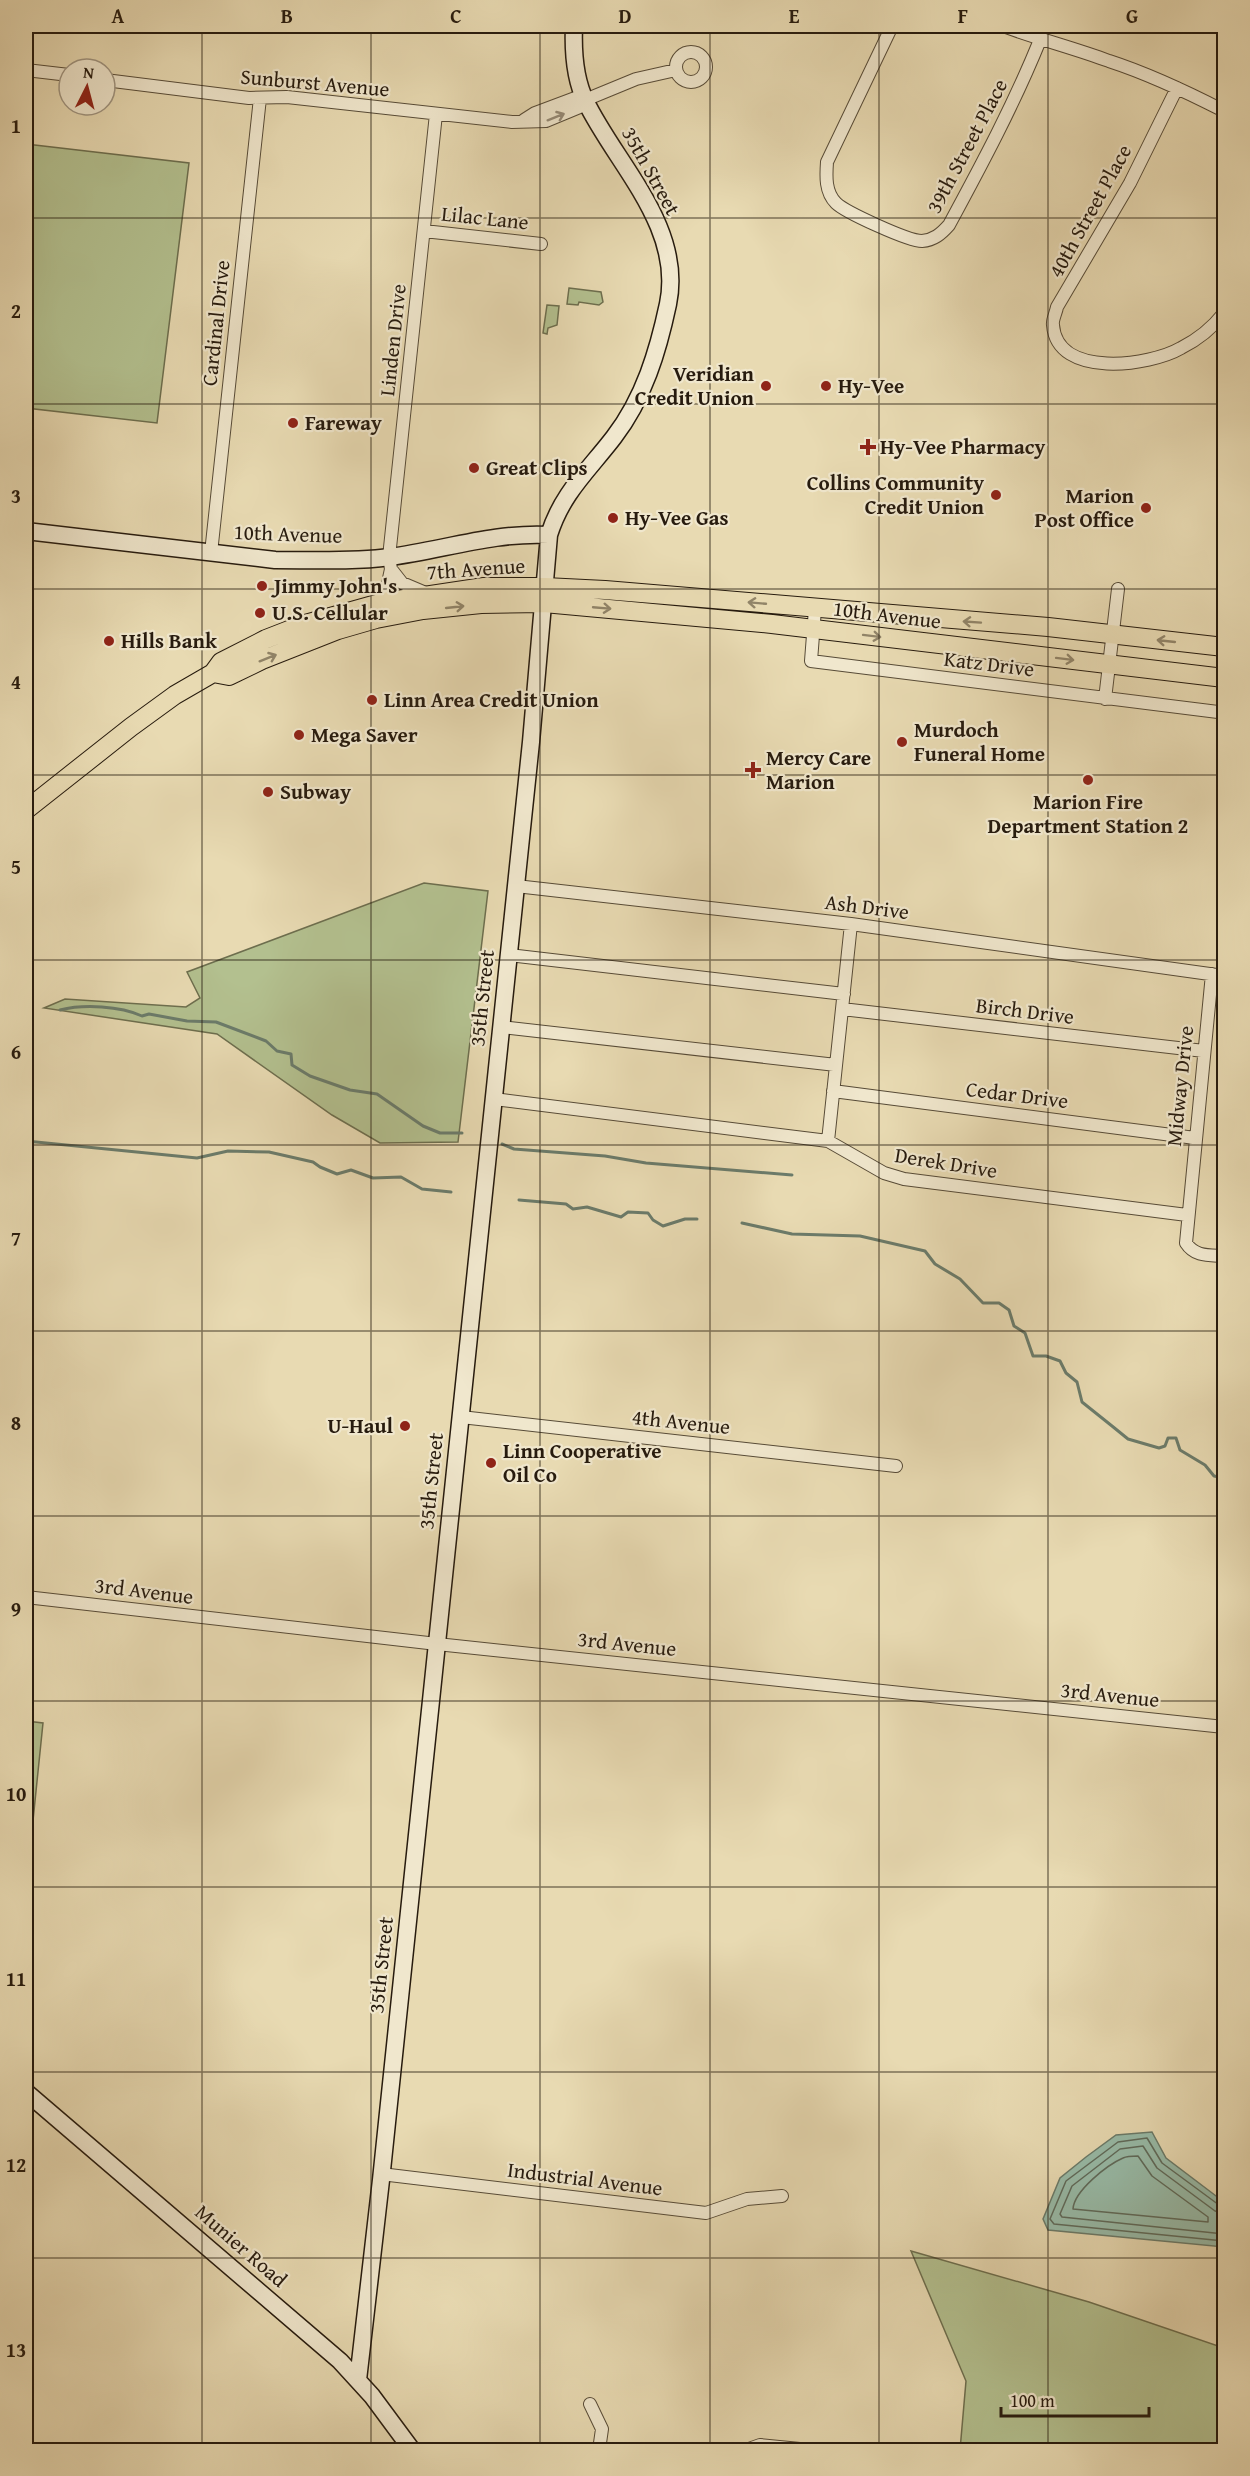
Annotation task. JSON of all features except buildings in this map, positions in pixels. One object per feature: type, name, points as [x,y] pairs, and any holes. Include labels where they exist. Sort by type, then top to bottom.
[{"type":"main road","name":"7th Avenue","points":[[26,810],[130,727],[213,673],[221,662],[266,639],[302,625],[384,602],[428,594],[484,587],[544,595]]},
{"type":"main road","name":"7th Avenue","points":[[213,673],[229,676],[262,660],[338,630],[376,620],[423,610],[544,595]]},
{"type":"main road","name":"10th Avenue","points":[[544,595],[816,609],[1112,634],[1224,647]]},
{"type":"main road","name":"10th Avenue","points":[[544,595],[1224,678]]},
{"type":"street","name":"35th Street","points":[[358,2380],[509,956],[549,535],[556,513],[567,494],[615,436],[637,403],[654,362],[669,292],[669,268],[660,231],[647,203],[585,100],[577,67],[574,26]]},
{"type":"street","name":"39th Street Place","points":[[892,26],[827,162],[826,177],[829,191],[836,203],[903,237],[922,241],[938,237],[949,225],[1021,87],[1040,40]]},
{"type":"street","points":[[1003,26],[1109,61],[1177,88],[1224,111]]},
{"type":"street","points":[[26,70],[57,74]]},
{"type":"street","name":"Sunburst Avenue","points":[[117,81],[260,98],[287,97],[512,122],[546,121],[585,100],[636,79],[676,70]]},
{"type":"street","name":"40th Street Place","points":[[1177,88],[1130,183],[1058,307],[1053,324],[1057,339],[1067,352],[1087,360],[1109,364],[1128,364],[1181,349],[1218,321],[1224,313]]},
{"type":"street","name":"Cardinal Drive","points":[[211,553],[260,98]]},
{"type":"street","name":"Linden Drive","points":[[384,602],[390,563],[436,114]]},
{"type":"street","name":"Lilac Lane","points":[[424,231],[541,244]]},
{"type":"street","name":"35th Street","points":[[544,595],[556,568],[558,536],[567,494]]},
{"type":"street","name":"10th Avenue","points":[[26,531],[211,553],[294,560],[390,563],[494,537],[524,534],[549,535]]},
{"type":"street","points":[[390,563],[402,583],[428,594]]},
{"type":"street","points":[[1118,589],[1105,699],[1218,712],[1224,715]]},
{"type":"street","name":"Katz Drive","points":[[816,609],[811,661],[1105,699]]},
{"type":"street","name":"Ash Drive","points":[[516,886],[851,924],[1218,975]]},
{"type":"street","points":[[828,1141],[851,924]]},
{"type":"street","points":[[509,956],[844,994]]},
{"type":"street","name":"Midway Drive","points":[[1187,1215],[1204,1051],[1218,975]]},
{"type":"street","name":"Birch Drive","points":[[842,1009],[1204,1051]]},
{"type":"street","points":[[501,1027],[836,1065]]},
{"type":"street","name":"Cedar Drive","points":[[834,1090],[1195,1138]]},
{"type":"street","name":"Derek Drive","points":[[494,1099],[828,1141],[884,1173],[904,1179],[1187,1215]]},
{"type":"street","points":[[1187,1215],[1186,1243],[1190,1250],[1198,1254],[1224,1256]]},
{"type":"street","name":"4th Avenue","points":[[461,1417],[896,1466]]},
{"type":"street","name":"3rd Avenue","points":[[26,1597],[437,1644],[1224,1727]]},
{"type":"street","name":"Munier Road","points":[[26,2092],[340,2361],[358,2380],[412,2451]]},
{"type":"street","name":"Industrial Avenue","points":[[381,2174],[706,2214],[747,2199],[782,2196]]},
{"type":"street","points":[[590,2404],[602,2429],[599,2451]]},
{"type":"street","points":[[746,2451],[760,2445],[810,2451]]},
{"type":"shaded area","points":[[26,144],[189,163],[157,423],[26,408]]},
{"type":"shaded area","points":[[569,288],[601,292],[603,302],[599,305],[579,302],[578,305],[567,304]]},
{"type":"shaded area","points":[[547,305],[559,306],[557,325],[548,328],[547,334],[543,333]]},
{"type":"shaded area","points":[[424,883],[488,891],[458,1142],[380,1143],[332,1115],[217,1034],[44,1008],[65,999],[186,1007],[200,998],[187,972]]},
{"type":"shaded area","points":[[26,1721],[43,1723],[31,1840],[26,1840]]},
{"type":"shaded area","points":[[911,2251],[1089,2302],[1224,2348],[1224,2450],[960,2450],[966,2381]]},
{"type":"water","points":[[1152,2132],[1166,2158],[1224,2202],[1224,2247],[1048,2230],[1043,2219],[1060,2178],[1116,2135]]},
{"type":"waterway","points":[[60,1010],[102,1007],[142,1016],[149,1014],[187,1021],[216,1022],[266,1041],[277,1051],[291,1054],[292,1065],[310,1076],[350,1090],[377,1094],[423,1126],[440,1133],[462,1133]]},
{"type":"waterway","points":[[26,1141],[197,1158],[228,1151],[269,1152],[313,1162],[337,1174],[351,1170],[373,1178],[401,1177],[422,1189],[451,1192]]},
{"type":"waterway","points":[[502,1144],[514,1149],[792,1175]]},
{"type":"waterway","points":[[519,1200],[566,1204],[573,1209],[587,1207],[621,1217],[628,1212],[648,1213],[653,1220],[663,1226],[685,1219],[697,1219]]},
{"type":"waterway","points":[[742,1223],[792,1234],[860,1236],[925,1251],[935,1264],[960,1279],[983,1303],[999,1303],[1009,1310],[1014,1326],[1025,1333],[1033,1356],[1046,1356],[1060,1361],[1066,1373],[1077,1382],[1082,1402],[1128,1439],[1159,1448],[1165,1446],[1168,1438],[1176,1438],[1180,1450],[1205,1465],[1214,1476],[1224,1478]]},
{"type":"place","name":"Veridian Credit Union","points":[[766,386]]},
{"type":"place","name":"Hy-Vee","points":[[826,386]]},
{"type":"place","name":"Fareway","points":[[293,423]]},
{"type":"place","name":"Hy-Vee Pharmacy","points":[[868,447]]},
{"type":"place","name":"Great Clips","points":[[474,468]]},
{"type":"place","name":"Collins Community Credit Union","points":[[996,495]]},
{"type":"place","name":"Marion Post Office","points":[[1146,508]]},
{"type":"place","name":"Hy-Vee Gas","points":[[613,518]]},
{"type":"place","name":"Jimmy John's","points":[[262,586]]},
{"type":"place","name":"U.S. Cellular","points":[[260,613]]},
{"type":"place","name":"Hills Bank","points":[[109,641]]},
{"type":"place","name":"Linn Area Credit Union","points":[[372,700]]},
{"type":"place","name":"Mega Saver","points":[[299,735]]},
{"type":"place","name":"Murdoch Funeral Home","points":[[902,742]]},
{"type":"place","name":"Mercy Care Marion","points":[[753,770]]},
{"type":"place","name":"Marion Fire Department Station 2","points":[[1088,780]]},
{"type":"place","name":"Subway","points":[[268,792]]},
{"type":"place","name":"U-Haul","points":[[405,1426]]},
{"type":"place","name":"Linn Cooperative Oil Co","points":[[491,1463]]}]
